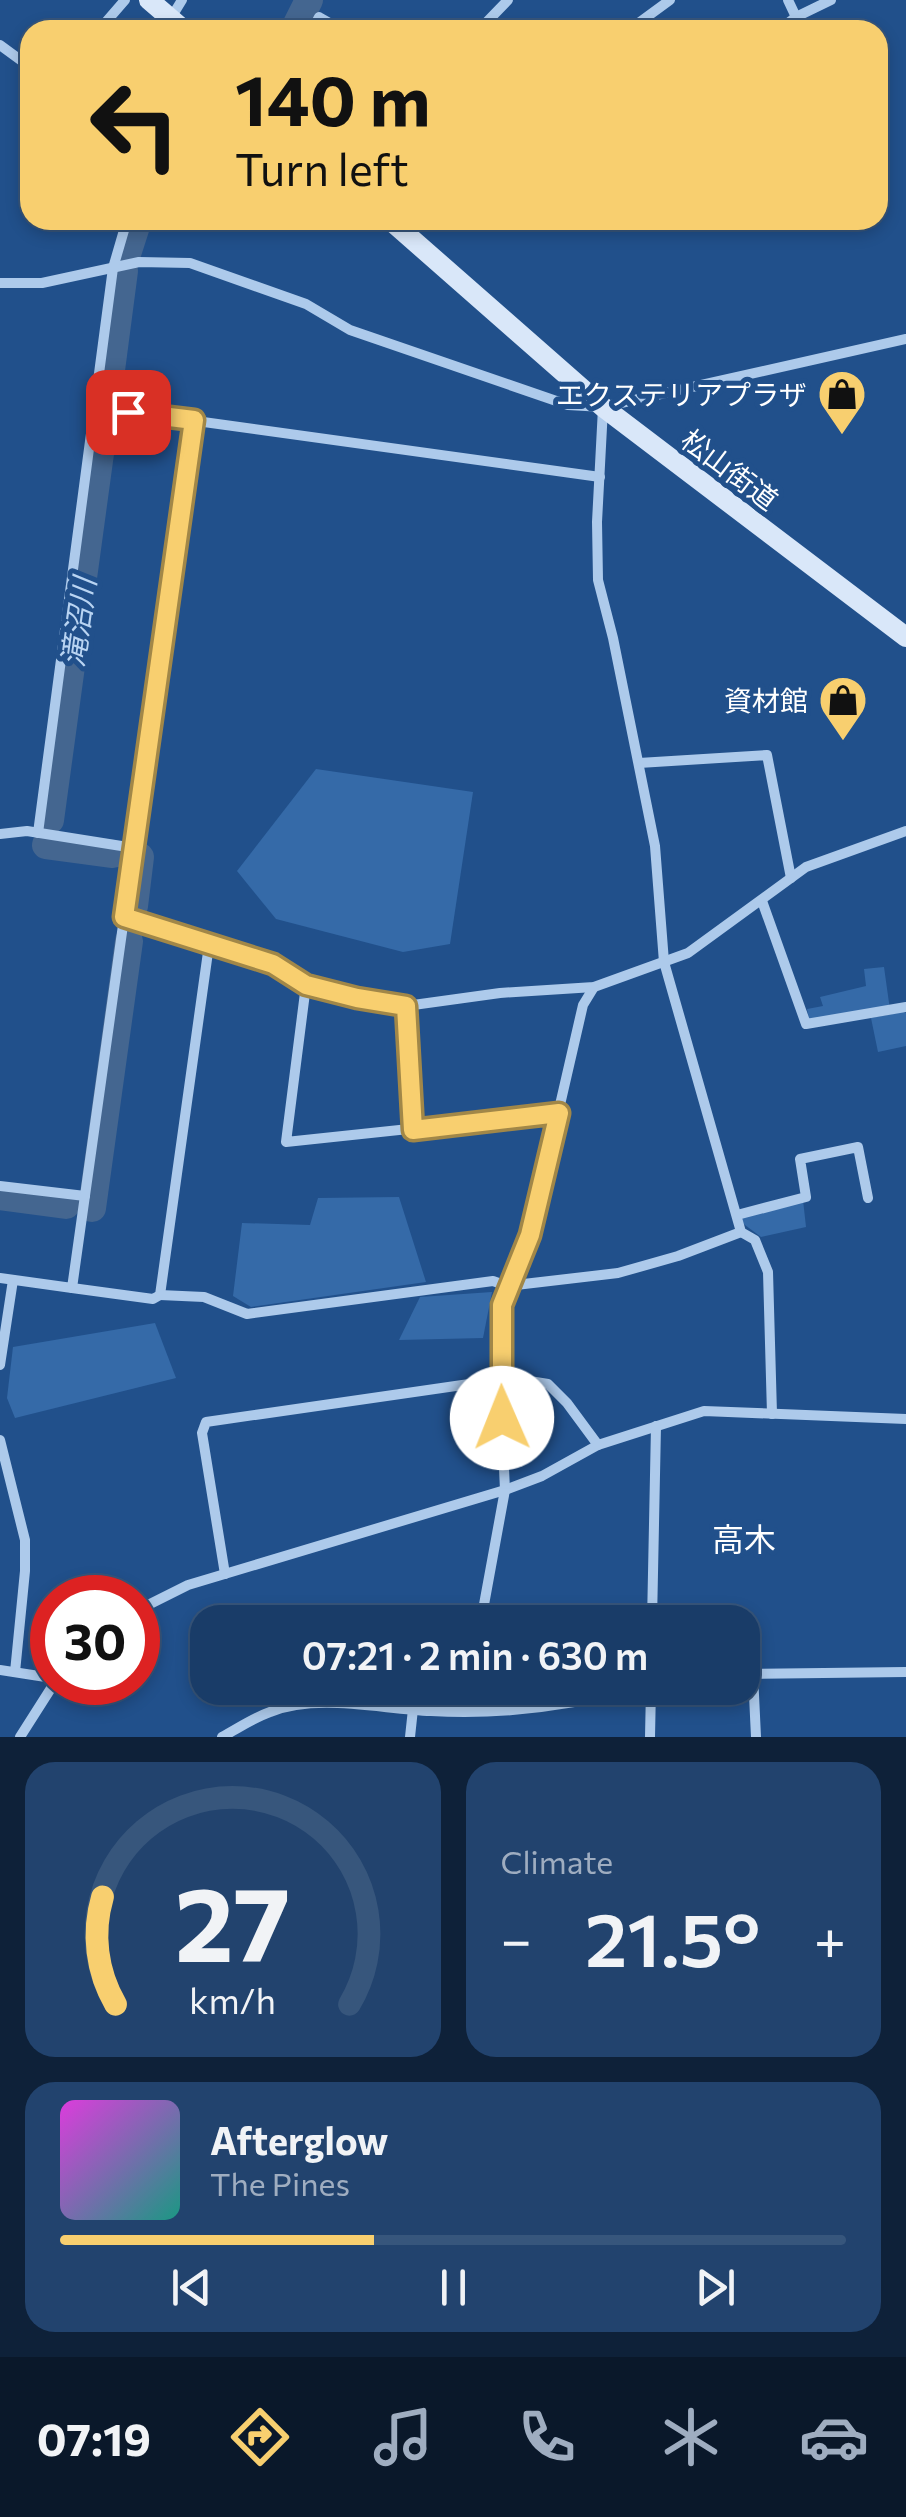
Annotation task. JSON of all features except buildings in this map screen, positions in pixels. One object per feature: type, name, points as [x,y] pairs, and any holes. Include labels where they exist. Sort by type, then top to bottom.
[{"type":"main road","points":[[148,0],[179,16]]},
{"type":"main road","name":"松山街道","points":[[401,230],[603,407],[906,637]]},
{"type":"street","points":[[108,20],[125,0]]},
{"type":"street","points":[[489,20],[508,0]]},
{"type":"street","points":[[643,20],[670,0]]},
{"type":"street","points":[[788,0],[796,17]]},
{"type":"street","points":[[792,20],[831,0]]},
{"type":"street","points":[[38,833],[113,268],[124,230]]},
{"type":"street","points":[[0,283],[42,283],[139,262],[190,263],[306,304],[350,330],[568,405],[603,407],[906,340]]},
{"type":"street","points":[[603,407],[598,580],[655,846],[664,962],[741,1232],[755,1240],[768,1272],[772,1414]]},
{"type":"street","points":[[95,408],[600,477]]},
{"type":"street","points":[[72,1288],[194,420]]},
{"type":"street","points":[[639,763],[767,755],[792,878]]},
{"type":"street","points":[[124,917],[273,964],[306,985],[406,1006],[500,993],[594,987],[688,953],[806,868],[906,831]]},
{"type":"street","points":[[0,834],[38,833],[134,848]]},
{"type":"street","points":[[762,901],[806,1024],[906,1006]]},
{"type":"street","points":[[160,1295],[209,944]]},
{"type":"street","points":[[306,985],[286,1142],[559,1113]]},
{"type":"street","points":[[485,1605],[505,1490],[500,1381],[502,1305],[530,1235],[582,1005],[594,987]]},
{"type":"street","points":[[406,1006],[413,1130]]},
{"type":"street","points":[[737,1215],[806,1198],[800,1159],[858,1146],[868,1198]]},
{"type":"street","points":[[0,1186],[85,1196]]},
{"type":"street","points":[[0,1278],[153,1300],[160,1295],[204,1297],[247,1314],[494,1281],[507,1286],[618,1273],[741,1232]]},
{"type":"street","points":[[0,1366],[13,1280]]},
{"type":"street","points":[[225,1574],[202,1433],[206,1422],[511,1378],[548,1384],[598,1445]]},
{"type":"street","points":[[160,1599],[188,1585],[505,1490],[542,1476],[598,1445],[704,1411],[906,1418]]},
{"type":"street","points":[[652,1605],[656,1426]]},
{"type":"street","points":[[0,1440],[25,1540],[15,1672]]},
{"type":"street","points":[[0,1670],[30,1675]]},
{"type":"street","points":[[760,1674],[906,1672]]},
{"type":"street","points":[[222,1737],[272,1711],[316,1704],[431,1712],[564,1705]]},
{"type":"street","points":[[20,1737],[39,1705]]},
{"type":"street","points":[[431,1712],[435,1705]]},
{"type":"street","points":[[650,1737],[651,1705]]},
{"type":"street","points":[[752,1705],[756,1737]]},
{"type":"street","points":[[410,1737],[413,1710]]},
{"type":"shaded area","points":[[316,769],[473,792],[450,944],[403,952],[276,919],[237,871]]},
{"type":"shaded area","points":[[884,967],[890,1010],[810,1023],[807,1009],[823,1006],[820,997],[866,986],[864,969]]},
{"type":"shaded area","points":[[903,1012],[906,1046],[878,1052],[871,1018]]},
{"type":"shaded area","points":[[399,1197],[426,1282],[251,1307],[233,1296],[242,1223],[310,1225],[318,1198]]},
{"type":"shaded area","points":[[803,1200],[806,1227],[761,1237],[737,1219]]},
{"type":"shaded area","points":[[492,1292],[483,1338],[399,1340],[420,1297]]},
{"type":"shaded area","points":[[155,1323],[176,1378],[15,1418],[7,1398],[13,1347]]},
{"type":"waterway","name":"滝沼川","points":[[299,20],[309,0]]},
{"type":"waterway","name":"滝沼川","points":[[127,254],[135,230]]},
{"type":"waterway","name":"滝沼川","points":[[108,393],[124,271]]},
{"type":"waterway","name":"滝沼川","points":[[50,820],[104,424]]},
{"type":"waterway","points":[[46,845],[113,854]]},
{"type":"waterway","points":[[134,906],[140,857]]},
{"type":"waterway","points":[[92,1208],[129,941]]},
{"type":"waterway","points":[[0,1196],[66,1205]]},
{"type":"place","name":"エクステリアプラザ","points":[[842,436]]},
{"type":"place","name":"資材館","points":[[843,742]]},
{"type":"district","name":"高木","points":[[744,1538]]},
{"type":"route","points":[[128,412],[194,420],[124,917],[273,964],[306,985],[406,1006],[413,1130],[559,1113],[530,1235],[502,1305],[502,1418]]}]
